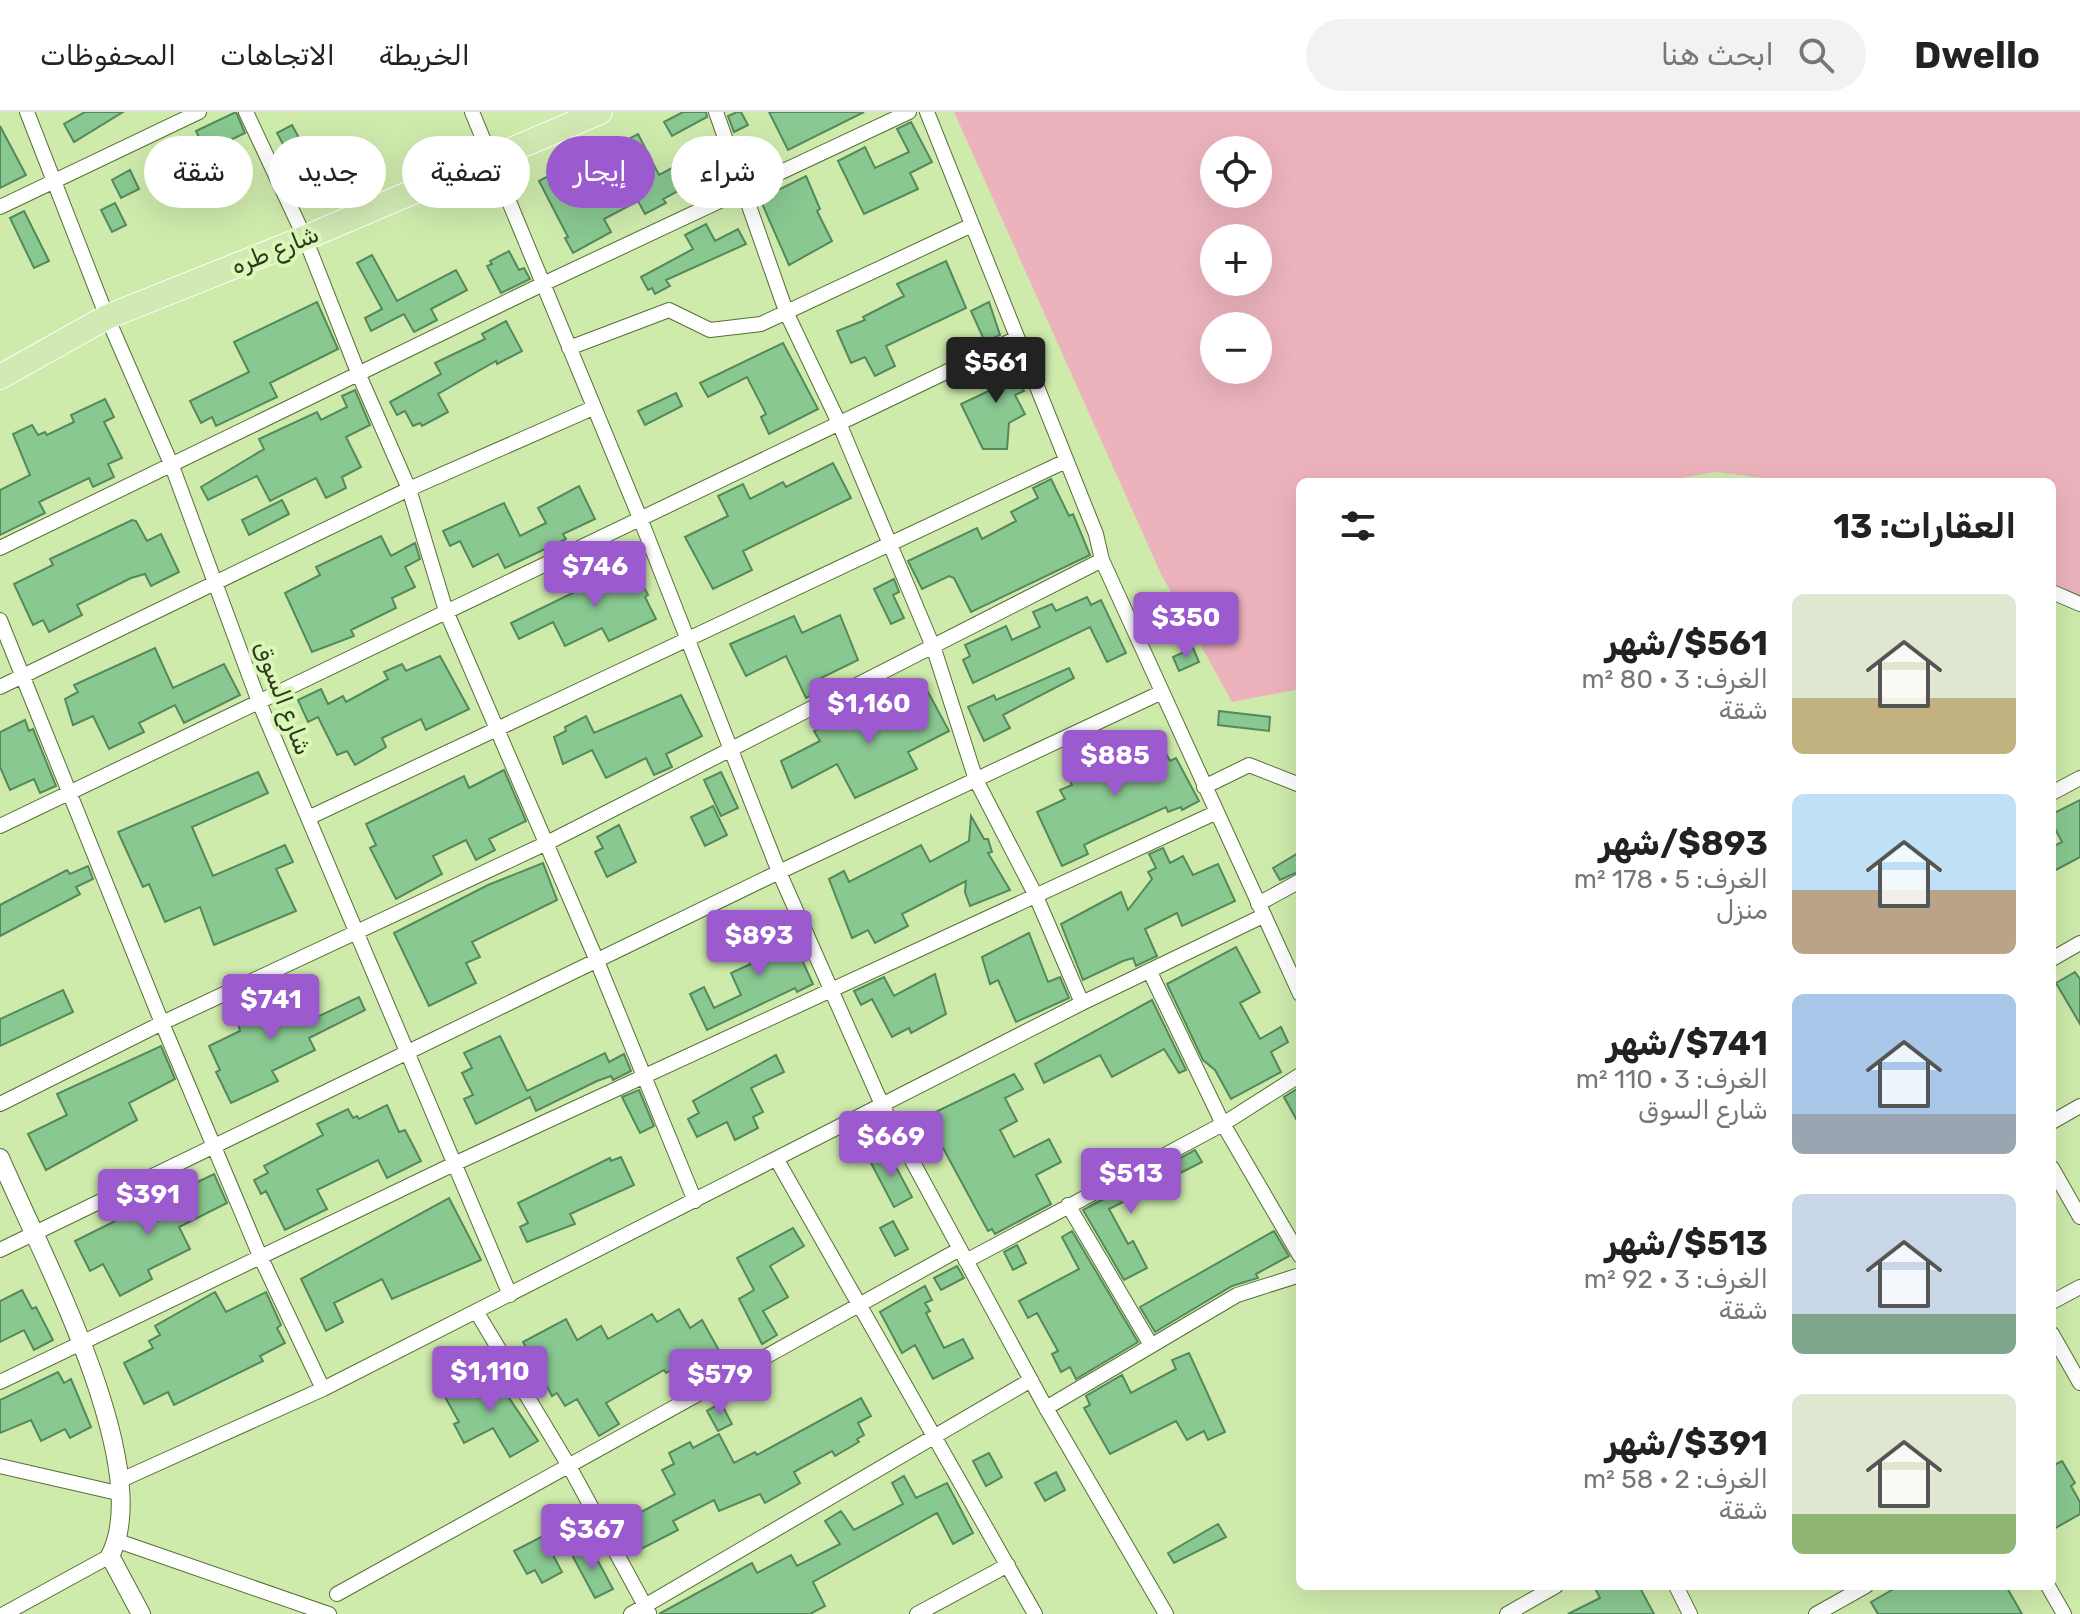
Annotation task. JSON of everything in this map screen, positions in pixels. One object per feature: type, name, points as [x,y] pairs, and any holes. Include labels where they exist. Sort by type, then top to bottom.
[{"type":"main road","name":"شارع طره","points":[[530,141],[600,112]]},
{"type":"main road","name":"شارع طره","points":[[0,377],[107,317],[402,195]]},
{"type":"street","name":"شارع السوق","points":[[27,112],[107,317],[172,466],[259,702],[510,1295]]},
{"type":"street","points":[[0,207],[199,112]]},
{"type":"street","points":[[246,112],[305,238],[359,375],[409,489],[446,611],[597,961],[695,1201]]},
{"type":"street","points":[[472,112],[483,136]]},
{"type":"street","points":[[716,112],[724,136]]},
{"type":"street","points":[[784,172],[909,112]]},
{"type":"street","points":[[927,112],[1096,534],[1102,560],[1215,813],[1296,982]]},
{"type":"street","points":[[513,208],[640,518],[779,872],[883,1107],[1046,1408],[1166,1614]]},
{"type":"street","points":[[0,548],[543,284],[707,208]]},
{"type":"street","points":[[748,208],[787,314],[839,423],[934,649],[976,780],[1035,894],[1082,1003]]},
{"type":"street","points":[[569,348],[669,310],[719,331],[761,324],[972,225]]},
{"type":"street","points":[[0,826],[1017,338]]},
{"type":"street","points":[[0,687],[409,489],[593,408]]},
{"type":"street","points":[[308,818],[890,541],[1066,461]]},
{"type":"street","points":[[0,1104],[162,1023],[547,843],[934,649],[1102,560]]},
{"type":"street","points":[[2056,594],[2080,604]]},
{"type":"street","points":[[0,620],[162,1023],[260,1256],[323,1389]]},
{"type":"street","points":[[0,1250],[779,872],[1160,693]]},
{"type":"street","points":[[1204,787],[1249,765],[1296,783]]},
{"type":"street","points":[[2056,791],[2080,778]]},
{"type":"street","points":[[0,1382],[454,1164],[1215,813]]},
{"type":"street","points":[[0,1466],[122,1487],[883,1107],[1082,1003],[1150,972],[1260,910],[1296,884]]},
{"type":"street","points":[[2056,957],[2080,943]]},
{"type":"street","points":[[1150,972],[1223,1124],[1296,1249]]},
{"type":"street","points":[[337,1594],[860,1306],[1068,1205],[1223,1124],[1296,1078]]},
{"type":"street","points":[[2056,1120],[2080,1106]]},
{"type":"street","points":[[0,1158],[81,1342],[117,1452],[122,1487],[114,1548],[141,1614]]},
{"type":"street","points":[[777,1160],[1035,1614]]},
{"type":"street","points":[[2056,1175],[2080,1217]]},
{"type":"street","points":[[1068,1205],[1151,1345]]},
{"type":"street","points":[[1046,1408],[1237,1295],[1296,1276]]},
{"type":"street","points":[[2056,1300],[2080,1287]]},
{"type":"street","points":[[476,1311],[569,1466],[647,1610]]},
{"type":"street","points":[[2056,1341],[2080,1383]]},
{"type":"street","points":[[631,1614],[647,1610],[1031,1380]]},
{"type":"street","points":[[4,1614],[114,1548],[320,1613]]},
{"type":"street","points":[[917,1614],[1008,1565]]},
{"type":"street","points":[[1507,1614],[1549,1590]]},
{"type":"street","points":[[1678,1590],[1690,1614]]},
{"type":"street","points":[[1816,1614],[1859,1590]]},
{"type":"street","points":[[2050,1590],[2064,1614]]},
{"type":"shaded area","points":[[954,112],[2080,112],[2080,596],[2056,585],[2056,478],[1762,478],[1715,472],[1681,478],[1296,478],[1296,690],[1232,702],[1161,574]]},
{"type":"building","points":[[85,112],[123,112],[74,142],[64,124]]},
{"type":"building","points":[[236,112],[245,133],[239,136],[198,136],[196,131]]},
{"type":"building","points":[[683,112],[706,112],[707,117],[672,136],[664,122]]},
{"type":"building","points":[[741,112],[748,125],[734,132],[728,116]]},
{"type":"building","points":[[769,112],[864,112],[788,150],[784,136],[781,136]]},
{"type":"building","points":[[911,122],[932,162],[910,173],[918,189],[864,214],[838,161],[865,147],[875,168],[909,152],[897,129]]},
{"type":"building","points":[[292,125],[298,136],[279,136],[277,133]]},
{"type":"building","points":[[0,126],[26,175],[0,188]]},
{"type":"building","points":[[655,167],[659,175],[671,169],[671,195],[663,199],[666,203],[645,214],[642,208],[655,208]]},
{"type":"building","points":[[130,170],[139,189],[121,198],[112,180]]},
{"type":"building","points":[[806,176],[820,209],[817,211],[832,241],[789,265],[764,208],[784,208],[784,187]]},
{"type":"building","points":[[546,177],[546,195],[539,181]]},
{"type":"building","points":[[115,203],[126,225],[112,232],[101,210]]},
{"type":"building","points":[[553,208],[625,208],[604,219],[611,232],[573,253],[565,238],[568,237]]},
{"type":"building","points":[[24,211],[49,261],[34,268],[10,218]]},
{"type":"building","points":[[706,224],[715,241],[738,229],[746,244],[666,280],[670,286],[655,294],[652,288],[648,290],[641,277],[693,249],[685,235]]},
{"type":"building","points":[[509,251],[519,270],[524,268],[530,279],[501,293],[487,266],[492,264],[490,261]]},
{"type":"building","points":[[372,255],[397,301],[456,270],[467,290],[431,309],[437,320],[414,332],[404,314],[371,331],[365,318],[382,309],[357,263]]},
{"type":"building","points":[[946,261],[966,308],[886,346],[895,366],[875,376],[865,357],[851,363],[837,331],[865,320],[863,317],[904,296],[897,284]]},
{"type":"building","points":[[317,302],[338,349],[270,383],[277,397],[216,426],[212,417],[201,423],[190,401],[249,372],[234,342]]},
{"type":"building","points":[[989,302],[1000,335],[985,342],[971,311]]},
{"type":"building","points":[[506,321],[522,351],[497,364],[496,361],[438,394],[448,412],[422,426],[420,423],[413,426],[405,411],[397,415],[390,402],[441,374],[435,363],[485,339],[482,334]]},
{"type":"building","points":[[783,343],[818,409],[769,434],[761,417],[766,414],[747,377],[708,397],[700,383]]},
{"type":"building","points":[[1008,354],[1024,391],[1015,395],[1025,414],[1009,423],[1007,449],[983,449],[961,404],[993,389],[982,366]]},
{"type":"building","points":[[355,390],[370,425],[346,437],[361,467],[342,477],[346,488],[326,498],[316,478],[270,501],[257,476],[208,500],[201,487],[264,449],[259,439],[317,412],[321,420],[347,407],[342,396]]},
{"type":"building","points":[[676,393],[682,406],[645,425],[638,411]]},
{"type":"building","points":[[105,399],[114,417],[104,422],[122,458],[108,464],[114,477],[93,487],[89,478],[39,502],[45,513],[0,535],[0,490],[30,475],[13,434],[32,425],[38,435],[45,432],[47,435],[74,422],[71,415]]},
{"type":"building","points":[[833,463],[851,498],[743,551],[752,570],[713,589],[685,537],[728,516],[718,496],[743,484],[750,499],[783,482],[786,487]]},
{"type":"building","points":[[1051,479],[1069,516],[1073,514],[1090,555],[971,612],[954,578],[949,576],[922,589],[908,561],[977,528],[982,539],[1016,521],[1011,512],[1038,498],[1033,488]]},
{"type":"building","points":[[579,486],[595,519],[563,534],[566,539],[505,568],[498,554],[473,567],[460,541],[450,546],[443,531],[504,503],[520,536],[546,523],[538,508]]},
{"type":"building","points":[[282,500],[289,514],[249,535],[242,520]]},
{"type":"building","points":[[132,520],[136,521],[147,541],[161,534],[179,572],[151,586],[145,574],[131,578],[77,605],[82,615],[49,632],[43,620],[33,625],[14,584],[53,565],[50,559]]},
{"type":"building","points":[[381,536],[391,556],[415,543],[420,559],[405,567],[415,587],[392,598],[396,608],[351,630],[354,636],[312,652],[285,593],[320,575],[316,567]]},
{"type":"building","points":[[636,562],[643,576],[639,578],[648,595],[645,597],[656,619],[609,641],[602,628],[565,646],[553,622],[519,639],[511,623]]},
{"type":"building","points":[[894,579],[899,592],[893,595],[904,618],[891,624],[874,589]]},
{"type":"building","points":[[1087,597],[1091,605],[1101,600],[1126,653],[1107,662],[1090,627],[973,683],[963,660],[970,656],[965,645],[1006,626],[1012,640],[1040,627],[1033,612],[1052,604],[1056,611]]},
{"type":"building","points":[[840,615],[858,660],[819,679],[824,689],[806,698],[786,656],[746,676],[730,644],[794,616],[802,633]]},
{"type":"building","points":[[155,648],[173,688],[224,664],[240,695],[184,723],[175,705],[139,723],[144,732],[109,749],[93,716],[73,725],[65,699],[78,692],[74,685]]},
{"type":"building","points":[[1193,648],[1199,662],[1179,671],[1173,657]]},
{"type":"building","points":[[440,656],[469,709],[426,730],[421,719],[382,738],[386,747],[355,765],[347,751],[337,755],[318,717],[308,722],[298,700],[321,689],[328,704],[343,696],[346,702],[388,679],[384,672],[402,664],[406,671]]},
{"type":"building","points":[[1069,668],[1074,678],[1003,715],[1010,728],[984,741],[968,707],[994,695],[996,700]]},
{"type":"building","points":[[928,692],[949,731],[908,752],[917,769],[855,798],[837,764],[792,788],[781,761],[820,741],[814,731],[875,700],[884,720]]},
{"type":"building","points":[[681,695],[702,736],[666,754],[672,767],[654,775],[646,758],[606,778],[592,750],[563,764],[554,737],[566,731],[565,727],[586,716],[594,733]]},
{"type":"building","points":[[1219,711],[1270,717],[1269,731],[1218,725]]},
{"type":"building","points":[[25,720],[29,731],[33,729],[56,786],[40,793],[34,779],[10,790],[0,767],[0,732]]},
{"type":"building","points":[[1147,740],[1151,748],[1160,742],[1170,761],[1176,758],[1199,801],[1182,810],[1181,807],[1168,812],[1166,807],[1096,839],[1084,845],[1088,854],[1062,866],[1037,812],[1065,799],[1060,790],[1072,785],[1067,774],[1109,760]]},
{"type":"building","points":[[504,770],[526,821],[489,839],[495,850],[476,860],[466,840],[433,856],[442,874],[396,899],[370,848],[376,845],[366,824],[464,776],[469,788]]},
{"type":"building","points":[[258,772],[268,793],[192,827],[213,876],[285,845],[293,862],[276,869],[296,911],[214,945],[200,907],[165,922],[149,884],[143,887],[118,832]]},
{"type":"building","points":[[721,772],[738,808],[721,816],[704,780]]},
{"type":"building","points":[[2080,800],[2080,857],[2056,870],[2056,845],[2062,842],[2056,831],[2056,812]]},
{"type":"building","points":[[713,806],[727,835],[705,846],[691,817]]},
{"type":"building","points":[[971,816],[984,839],[988,839],[992,852],[988,853],[1010,890],[970,906],[965,892],[966,881],[902,914],[908,926],[875,943],[868,930],[852,938],[829,879],[844,871],[849,882],[921,845],[930,862],[969,841]]},
{"type":"building","points":[[619,825],[636,862],[607,877],[595,852],[603,848],[597,837]]},
{"type":"building","points":[[1163,848],[1170,863],[1183,856],[1193,875],[1218,864],[1235,901],[1182,926],[1177,913],[1145,929],[1157,956],[1136,966],[1133,958],[1123,961],[1083,980],[1061,924],[1121,892],[1128,910],[1152,879],[1148,872],[1156,868],[1149,854]]},
{"type":"building","points":[[1296,854],[1296,873],[1280,880],[1273,868]]},
{"type":"building","points":[[543,863],[557,900],[472,942],[480,957],[466,963],[476,983],[429,1006],[394,933],[488,885]]},
{"type":"building","points":[[88,866],[93,879],[76,887],[80,894],[0,936],[0,905],[67,870],[70,874]]},
{"type":"building","points":[[786,925],[813,984],[797,992],[795,988],[707,1030],[690,994],[704,987],[714,1008],[741,995],[731,973],[751,964],[742,945]]},
{"type":"building","points":[[1029,933],[1048,982],[1060,977],[1069,998],[1016,1022],[998,980],[990,984],[982,957]]},
{"type":"building","points":[[1236,947],[1260,992],[1240,1003],[1260,1039],[1281,1027],[1288,1042],[1271,1052],[1281,1072],[1231,1099],[1215,1070],[1203,1060],[1167,984]]},
{"type":"building","points":[[2075,972],[2080,979],[2080,1024],[2056,983]]},
{"type":"building","points":[[935,974],[946,1014],[911,1033],[909,1028],[892,1037],[872,999],[861,1005],[854,991],[884,977],[894,996]]},
{"type":"building","points":[[63,990],[73,1012],[0,1046],[0,1019]]},
{"type":"building","points":[[299,990],[313,1019],[359,997],[365,1010],[309,1038],[315,1050],[272,1071],[278,1081],[231,1103],[216,1072],[220,1070],[209,1046],[240,1031],[235,1010],[251,1003],[255,1012]]},
{"type":"building","points":[[1152,1000],[1186,1070],[1179,1073],[1164,1049],[1112,1077],[1100,1055],[1044,1083],[1035,1064]]},
{"type":"building","points":[[500,1036],[527,1091],[605,1053],[609,1062],[624,1054],[631,1071],[613,1080],[611,1076],[597,1081],[536,1111],[530,1097],[476,1124],[464,1099],[473,1095],[462,1073],[472,1068],[464,1053]]},
{"type":"building","points":[[161,1046],[175,1079],[129,1103],[137,1120],[46,1170],[28,1134],[67,1115],[57,1094]]},
{"type":"building","points":[[776,1055],[784,1072],[751,1088],[763,1112],[753,1117],[758,1128],[735,1140],[727,1122],[697,1137],[688,1119],[699,1113],[693,1101]]},
{"type":"building","points":[[1014,1074],[1023,1089],[1005,1098],[1017,1121],[1000,1130],[1014,1157],[1049,1139],[1061,1162],[1036,1175],[1051,1204],[995,1234],[992,1229],[988,1231],[943,1148],[934,1152],[919,1120]]},
{"type":"building","points":[[639,1090],[654,1126],[640,1133],[622,1097]]},
{"type":"building","points":[[1296,1090],[1296,1119],[1284,1097]]},
{"type":"building","points":[[387,1105],[399,1132],[405,1130],[421,1161],[387,1178],[378,1160],[317,1190],[327,1209],[285,1230],[266,1191],[261,1194],[254,1180],[268,1173],[264,1166],[323,1135],[317,1124],[348,1109],[353,1118],[357,1116],[359,1119]]},
{"type":"building","points":[[1195,1150],[1202,1162],[1109,1209],[1128,1244],[1133,1241],[1147,1268],[1124,1280],[1083,1210]]},
{"type":"building","points":[[888,1152],[912,1197],[894,1207],[870,1161]]},
{"type":"building","points":[[621,1157],[634,1185],[570,1214],[575,1224],[527,1242],[520,1227],[528,1223],[518,1203],[610,1158],[611,1161]]},
{"type":"building","points":[[214,1174],[227,1203],[179,1227],[190,1249],[148,1270],[152,1279],[120,1296],[103,1264],[90,1271],[75,1241],[135,1211],[144,1228],[169,1214],[162,1199]]},
{"type":"building","points":[[449,1198],[481,1260],[392,1299],[382,1279],[334,1303],[343,1322],[326,1331],[301,1279]]},
{"type":"building","points":[[893,1221],[908,1249],[895,1256],[880,1228]]},
{"type":"building","points":[[793,1228],[804,1246],[770,1266],[788,1297],[763,1311],[777,1335],[762,1344],[739,1299],[754,1290],[737,1258]]},
{"type":"building","points":[[1072,1231],[1138,1342],[1076,1379],[1070,1367],[1061,1372],[1052,1354],[1058,1351],[1037,1313],[1028,1318],[1019,1301],[1079,1269],[1062,1237]]},
{"type":"building","points":[[1274,1231],[1289,1256],[1256,1274],[1258,1278],[1232,1286],[1155,1332],[1140,1307]]},
{"type":"building","points":[[1017,1245],[1026,1263],[1013,1270],[1004,1252]]},
{"type":"building","points":[[957,1266],[964,1278],[941,1290],[934,1278]]},
{"type":"building","points":[[925,1286],[932,1300],[925,1303],[930,1311],[926,1313],[944,1348],[963,1339],[973,1358],[933,1379],[915,1345],[902,1353],[880,1312]]},
{"type":"building","points":[[22,1290],[32,1309],[36,1307],[53,1340],[34,1350],[24,1330],[0,1342],[0,1301]]},
{"type":"building","points":[[215,1292],[226,1312],[266,1292],[281,1325],[277,1328],[285,1343],[260,1356],[263,1361],[174,1405],[168,1392],[144,1404],[124,1363],[153,1348],[149,1341],[160,1335],[155,1326]]},
{"type":"building","points":[[679,1309],[690,1328],[702,1320],[721,1354],[688,1372],[683,1363],[666,1373],[664,1370],[606,1403],[619,1424],[599,1436],[577,1399],[565,1406],[557,1393],[552,1396],[523,1342],[566,1319],[577,1340],[601,1326],[608,1339],[652,1314],[657,1322]]},
{"type":"building","points":[[1189,1353],[1225,1432],[1208,1440],[1204,1431],[1187,1440],[1176,1421],[1110,1454],[1084,1408],[1090,1405],[1086,1396],[1122,1375],[1131,1393],[1176,1369],[1172,1360]]},
{"type":"building","points":[[496,1369],[503,1381],[499,1383],[538,1441],[510,1457],[493,1428],[464,1443],[454,1424],[459,1422],[445,1397]]},
{"type":"building","points":[[58,1372],[64,1383],[71,1379],[91,1427],[70,1438],[65,1429],[41,1441],[31,1420],[0,1433],[0,1400]]},
{"type":"building","points":[[861,1398],[871,1416],[858,1423],[864,1435],[857,1439],[859,1442],[835,1456],[832,1451],[794,1472],[800,1483],[765,1503],[760,1494],[719,1511],[714,1500],[673,1521],[678,1530],[641,1549],[626,1520],[675,1494],[662,1470],[674,1464],[669,1453],[690,1442],[693,1448],[719,1434],[734,1463],[755,1452],[757,1455]]},
{"type":"building","points":[[721,1403],[732,1424],[718,1431],[707,1411]]},
{"type":"building","points":[[989,1453],[1002,1477],[986,1486],[973,1461]]},
{"type":"building","points":[[2062,1461],[2075,1483],[2071,1486],[2080,1502],[2080,1514],[2056,1528],[2056,1464]]},
{"type":"building","points":[[1056,1472],[1065,1490],[1045,1501],[1035,1483]]},
{"type":"building","points":[[904,1476],[916,1498],[947,1483],[973,1533],[953,1544],[937,1513],[813,1582],[825,1606],[810,1614],[659,1614],[752,1563],[757,1573],[791,1555],[797,1566],[840,1544],[825,1521],[841,1511],[854,1530],[903,1504],[892,1483]]},
{"type":"building","points":[[1218,1524],[1226,1537],[1174,1563],[1168,1553]]},
{"type":"building","points":[[543,1536],[562,1572],[542,1583],[535,1570],[527,1574],[514,1551]]},
{"type":"building","points":[[590,1546],[613,1589],[595,1598],[572,1555]]},
{"type":"building","points":[[1596,1590],[1641,1590],[1654,1614],[1568,1614],[1600,1598]]},
{"type":"building","points":[[1892,1590],[2008,1590],[2022,1614],[1878,1614],[1871,1602]]}]
